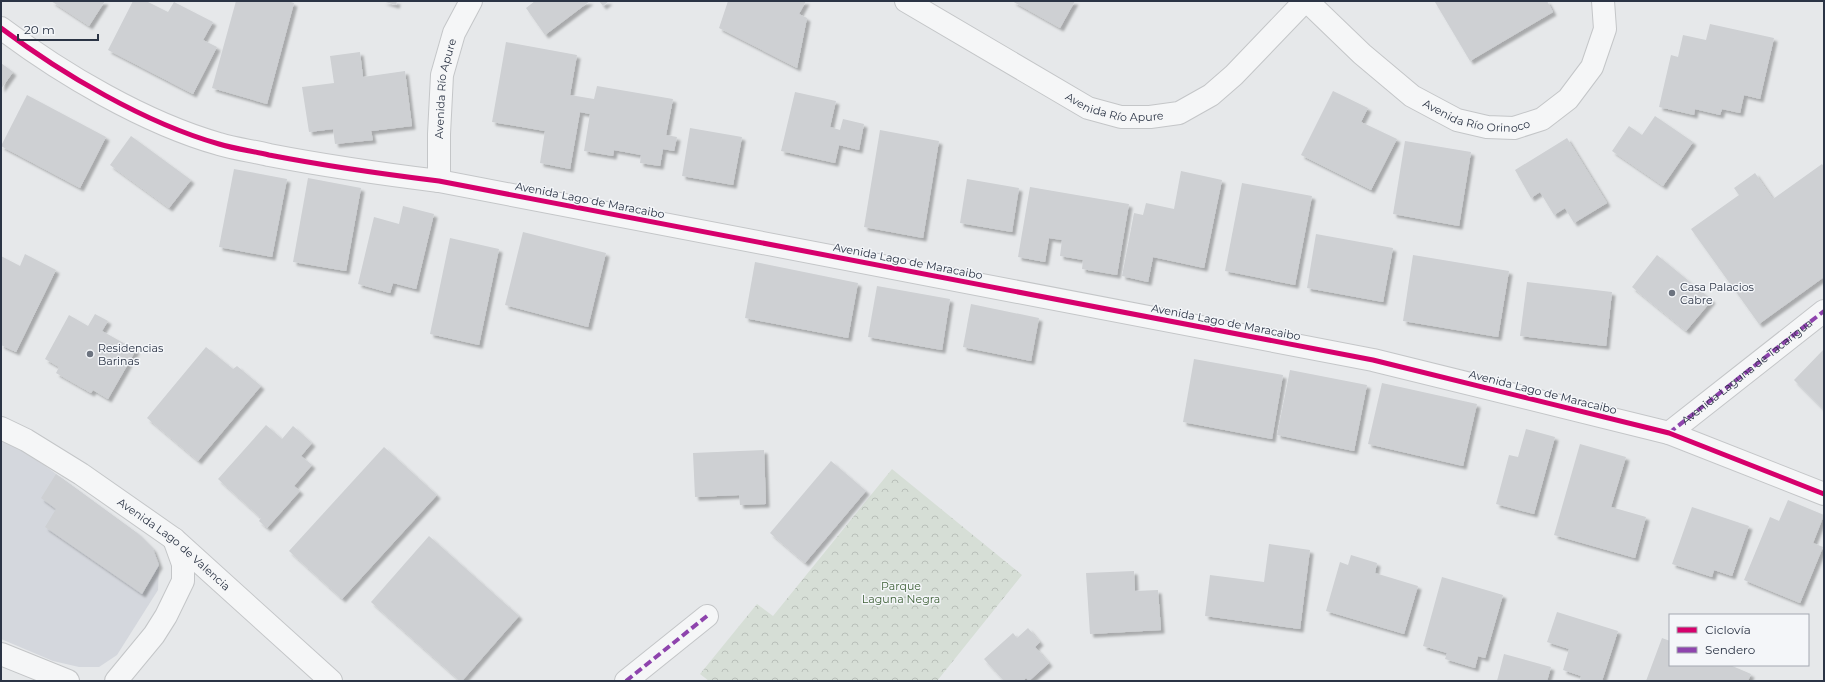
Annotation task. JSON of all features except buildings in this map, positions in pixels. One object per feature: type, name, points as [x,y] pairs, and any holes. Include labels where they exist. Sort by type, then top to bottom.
[{"type":"street","name":"Avenida Río Apure","points":[[440,181],[439,134],[442,75],[454,33],[471,1]]},
{"type":"street","name":"Avenida Río Apure","points":[[906,1],[1088,108],[1121,117],[1150,117],[1179,113],[1211,95],[1245,64],[1306,1]]},
{"type":"street","name":"Avenida Río Orinoco","points":[[1306,1],[1362,54],[1412,96],[1457,120],[1487,127],[1514,128],[1542,119],[1568,99],[1592,67],[1606,30],[1603,1]]},
{"type":"street","name":"Avenida Lago de Maracaibo","points":[[1,28],[84,83],[123,104],[173,128],[219,144],[360,172],[440,181],[1373,360],[1669,433],[1824,494]]},
{"type":"street","name":"Avenida Laguna de Tacarigua","points":[[1669,433],[1824,311]]},
{"type":"street","name":"Avenida Lago de Valencia","points":[[1,428],[26,440],[81,474],[174,539],[331,681]]},
{"type":"street","points":[[116,681],[154,636],[166,616],[183,581],[183,564],[174,539]]},
{"type":"street","points":[[626,681],[707,616]]},
{"type":"street","points":[[1,654],[68,681]]},
{"type":"shaded area","points":[[1,438],[44,465],[137,533],[153,549],[159,565],[158,590],[117,655],[99,667],[79,667],[53,661],[1,639]]},
{"type":"green space","name":"Parque Laguna Negra","points":[[892,469],[1022,575],[937,681],[709,681],[700,674],[757,604],[773,616]]},
{"type":"marked path","points":[[1669,433],[1824,311]]},
{"type":"marked path","points":[[626,681],[707,616]]},
{"type":"cycle path","points":[[1,28],[50,63],[105,95],[162,123],[191,135],[225,146],[312,163],[439,181],[1373,360],[1669,433],[1824,494]]},
{"type":"place","name":"Casa Palacios Cabre","points":[[1672,293]]},
{"type":"place","name":"Residencias Barinas","points":[[90,354]]}]
